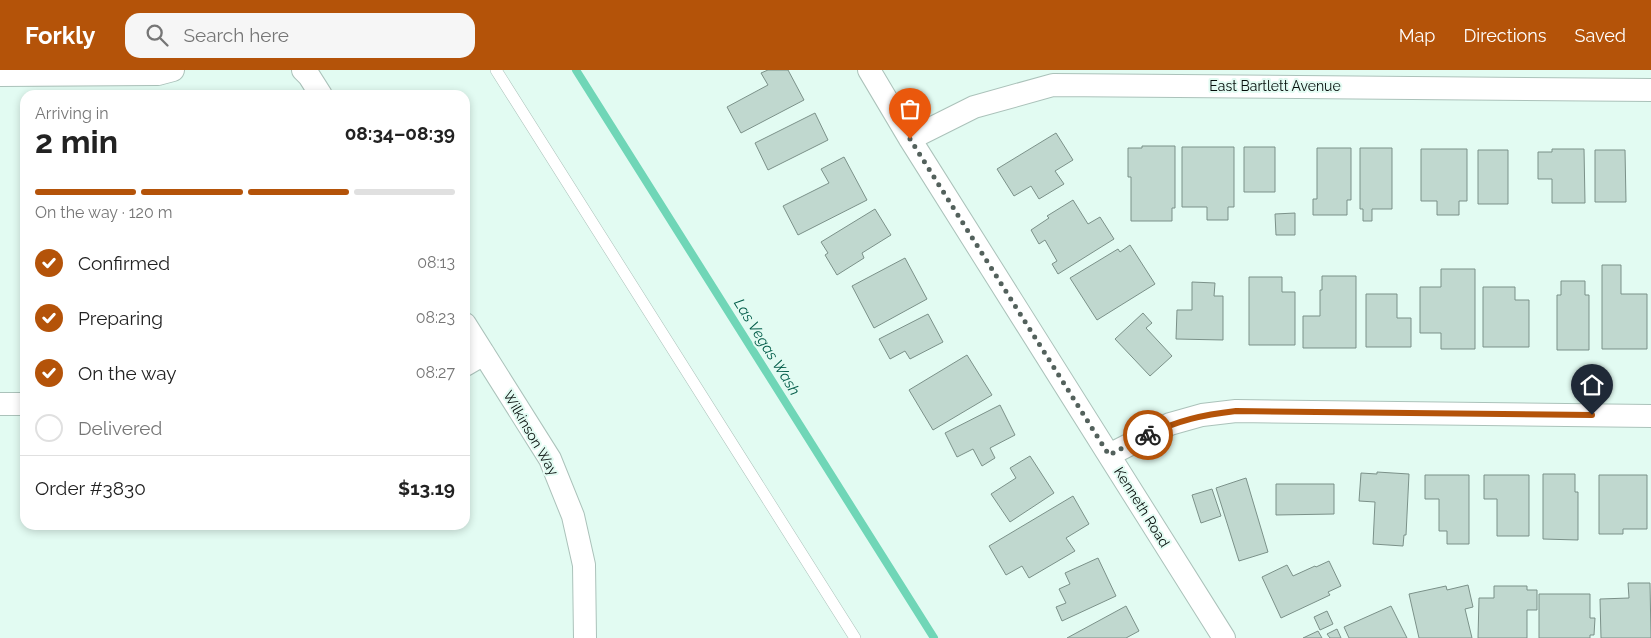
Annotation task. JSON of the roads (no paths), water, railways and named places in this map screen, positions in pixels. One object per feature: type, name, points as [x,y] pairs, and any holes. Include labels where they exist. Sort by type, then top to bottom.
[{"type":"street","points":[[0,75],[158,74],[173,70]]},
{"type":"street","points":[[303,70],[318,90]]},
{"type":"street","name":"Kenneth Road","points":[[870,70],[910,139],[1224,638]]},
{"type":"street","name":"East Bartlett Avenue","points":[[910,139],[974,107],[1053,84],[1651,90]]},
{"type":"street","name":"Wilkinson Way","points":[[470,343],[474,359],[550,459],[573,516],[584,565],[585,638]]},
{"type":"street","points":[[0,404],[20,404]]},
{"type":"street","points":[[1109,455],[1170,424],[1202,415],[1236,411],[1651,416]]},
{"type":"lane","points":[[496,70],[855,638]]},
{"type":"waterway","name":"Las Vegas Wash","points":[[576,70],[934,638]]}]
